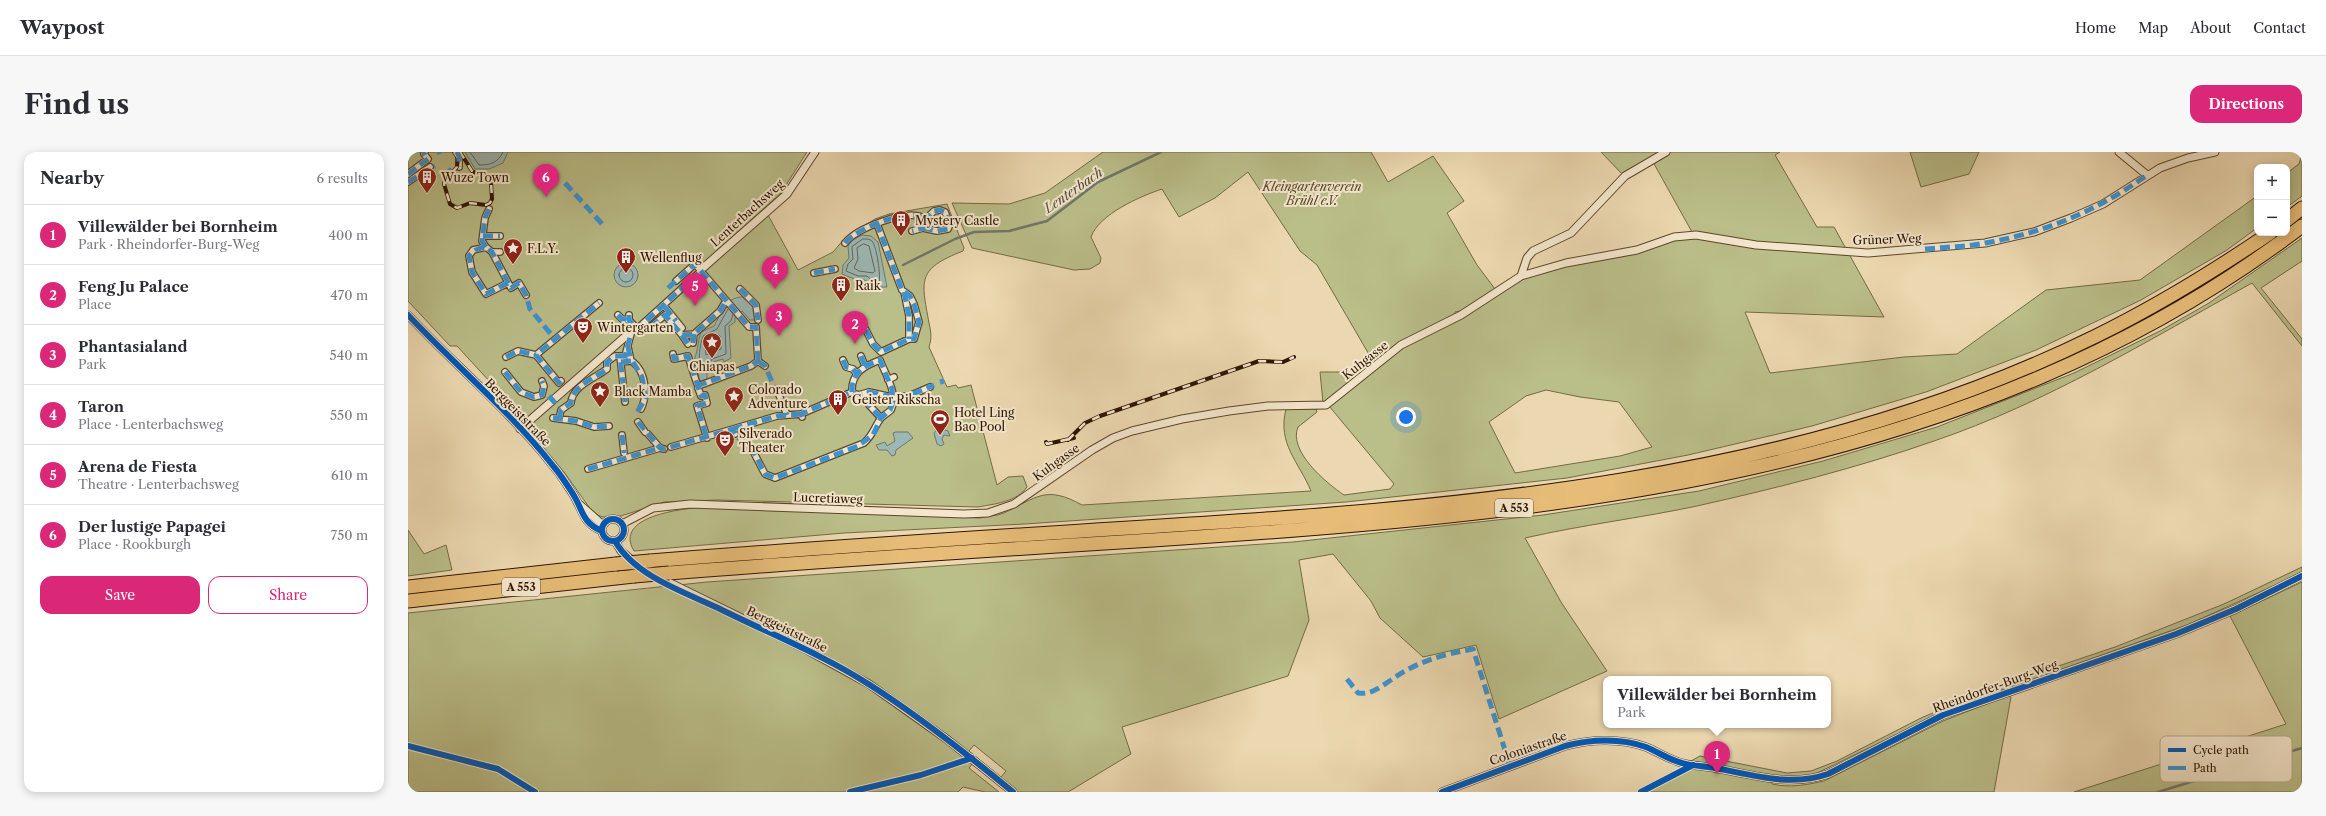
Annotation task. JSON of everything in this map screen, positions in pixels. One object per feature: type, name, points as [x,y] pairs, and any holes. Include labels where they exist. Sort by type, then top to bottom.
[{"type":"highway","points":[[2290,218],[2302,208]]},
{"type":"highway","name":"A 553","points":[[408,601],[669,573],[1364,525],[1561,502],[1647,489],[1731,472],[1817,452],[1930,418],[2059,368],[2158,319],[2197,297],[2302,226]]},
{"type":"highway","name":"A 553","points":[[408,587],[616,564],[848,545],[1284,519],[1392,509],[1553,490],[1689,467],[1749,454],[1870,423],[1927,405],[2016,372],[2095,336],[2152,307],[2266,236]]},
{"type":"street","points":[[408,174],[428,159],[424,154],[426,152]]},
{"type":"street","points":[[457,152],[459,156],[459,167]]},
{"type":"street","name":"Lenterbachsweg","points":[[703,269],[787,194],[815,152]]},
{"type":"street","points":[[1521,276],[1527,258],[1533,251],[1571,233],[1625,176],[1666,152]]},
{"type":"street","points":[[2119,152],[2146,175]]},
{"type":"street","name":"Grüner Weg","points":[[1521,276],[1566,263],[1638,250],[1674,237],[1696,235],[1756,245],[1868,253],[1985,243],[2034,232],[2071,218],[2124,191],[2146,175],[2173,162],[2215,152]]},
{"type":"street","points":[[408,182],[430,167]]},
{"type":"street","points":[[489,209],[485,218],[482,241],[492,252],[510,288],[519,283],[526,295]]},
{"type":"street","points":[[912,231],[923,228],[928,230],[946,230],[950,224],[945,212],[940,210],[924,220]]},
{"type":"street","points":[[845,243],[854,234],[893,218],[919,216],[924,220]]},
{"type":"street","points":[[923,228],[924,220]]},
{"type":"street","points":[[877,224],[904,292],[909,316],[909,339]]},
{"type":"street","points":[[483,236],[500,236]]},
{"type":"street","points":[[486,247],[473,250],[469,256],[472,272],[480,287],[486,294],[508,283]]},
{"type":"street","points":[[492,252],[500,252]]},
{"type":"street","points":[[676,281],[695,264],[703,269],[749,327],[756,326],[758,361]]},
{"type":"street","points":[[621,361],[631,360],[628,347],[632,330],[637,329],[665,307],[703,269]]},
{"type":"street","points":[[814,273],[835,270]]},
{"type":"street","name":"Kuhgasse","points":[[1033,492],[1092,450],[1113,438],[1132,431],[1182,419],[1229,411],[1268,406],[1326,405],[1401,345],[1458,316],[1521,276]]},
{"type":"street","points":[[740,289],[756,305],[758,320]]},
{"type":"street","points":[[881,352],[909,339],[914,339],[918,322],[914,304],[910,296],[904,292]]},
{"type":"street","points":[[536,355],[553,337],[599,303]]},
{"type":"street","points":[[673,354],[674,359],[689,351],[694,334],[720,311],[724,304]]},
{"type":"street","points":[[665,307],[680,329],[689,351],[699,386],[700,396],[705,395],[707,403],[697,406],[707,438]]},
{"type":"street","name":"Berggeiststraße","points":[[408,315],[520,428],[555,468],[577,502],[603,528],[607,540],[616,541],[622,552],[642,568],[668,584],[807,650],[869,684],[948,740],[1012,792]]},
{"type":"street","points":[[618,315],[622,319],[629,317],[637,329]]},
{"type":"street","points":[[651,327],[665,316],[680,329],[694,334]]},
{"type":"street","points":[[866,330],[873,344],[881,352]]},
{"type":"street","points":[[520,428],[626,336]]},
{"type":"street","points":[[506,357],[518,352],[536,355],[559,383],[561,381]]},
{"type":"street","points":[[754,453],[765,474],[776,478],[864,443],[873,435],[881,418],[890,410],[893,394],[880,360],[881,352]]},
{"type":"street","points":[[559,419],[561,410],[571,403],[573,394],[584,383],[607,368],[607,362],[615,356],[621,361],[625,402]]},
{"type":"street","points":[[861,356],[865,366]]},
{"type":"street","points":[[843,360],[846,367],[853,369],[856,373]]},
{"type":"street","points":[[852,392],[856,373],[865,366],[880,360]]},
{"type":"street","points":[[758,361],[765,366]]},
{"type":"street","points":[[699,386],[751,366],[758,361]]},
{"type":"street","points":[[633,362],[642,378],[646,392],[646,398],[641,409]]},
{"type":"street","points":[[505,372],[521,392],[531,396],[540,396],[544,384]]},
{"type":"street","points":[[888,380],[894,377]]},
{"type":"street","points":[[852,392],[858,395],[869,392],[887,396],[893,394],[909,396],[930,387]]},
{"type":"street","points":[[672,447],[734,432],[777,416],[802,415],[852,392]]},
{"type":"street","points":[[869,392],[869,405],[881,418]]},
{"type":"street","points":[[779,395],[788,415]]},
{"type":"street","points":[[552,418],[576,421],[594,427],[609,426]]},
{"type":"street","points":[[588,469],[624,456],[662,448],[646,433],[638,422]]},
{"type":"street","points":[[622,432],[624,456]]},
{"type":"street","name":"Lucretiaweg","points":[[622,524],[653,508],[690,504],[976,514],[1005,508],[1033,492]]},
{"type":"street","points":[[603,528],[610,520],[619,521],[624,528],[622,536],[616,541]]},
{"type":"street","name":"Rheindorfer-Burg-Weg","points":[[1693,765],[1778,780],[1795,782],[1812,780],[1828,774],[1943,715],[2176,634],[2236,609],[2302,576]]},
{"type":"street","name":"Coloniastraße","points":[[1442,792],[1510,766],[1580,742],[1616,740],[1644,746],[1682,763],[1693,765]]},
{"type":"green space","points":[[408,152],[807,152],[781,193],[702,264],[768,215],[798,270],[833,252],[845,238],[875,219],[889,214],[947,204],[964,248],[963,251],[948,257],[937,264],[930,270],[926,277],[924,296],[931,335],[929,347],[947,387],[956,385],[958,388],[971,385],[997,485],[1008,477],[1023,476],[1027,487],[1023,492],[1005,502],[978,507],[717,500],[664,502],[621,516],[603,517],[594,514],[564,472],[529,431],[529,425],[525,420],[457,346],[450,346],[408,301]]},
{"type":"green space","name":"Kleingartenverein Brühl e.V.","points":[[1103,152],[1371,152],[1388,182],[1433,156],[1464,201],[1447,213],[1477,265],[1495,289],[1461,311],[1455,312],[1455,316],[1374,363],[1317,265],[1300,251],[1248,172],[1215,198],[1179,217],[1162,189],[1143,196],[1122,207],[1111,214],[1095,229],[1091,237],[1101,258],[1100,263],[1090,269],[1074,270],[972,248],[952,203],[1009,204],[1045,193]]},
{"type":"green space","points":[[1601,152],[1662,152],[1623,175]]},
{"type":"green space","points":[[1671,152],[1780,152],[1775,155],[1817,227],[1834,227],[1884,317],[1745,312],[1770,373],[1904,357],[1957,354],[2046,290],[2140,280],[2254,198],[2254,230],[2227,250],[2141,300],[2036,350],[1926,392],[1812,426],[1688,455],[1567,478],[1346,502],[1025,524],[844,533],[634,551],[630,539],[633,530],[641,522],[666,513],[703,507],[980,518],[1001,514],[1034,498],[1050,495],[1070,499],[1082,505],[1311,491],[1287,443],[1284,432],[1286,409],[1316,409],[1317,412],[1298,427],[1296,436],[1298,446],[1310,466],[1336,490],[1344,495],[1390,489],[1394,484],[1329,406],[1402,348],[1523,278],[1559,267],[1676,239],[1698,237],[1757,242],[1692,232],[1653,162]],"holes":[[[1546,390],[1580,397],[1619,402],[1652,447],[1620,456],[1515,473],[1489,422],[1526,396]]]},
{"type":"green space","points":[[1910,152],[1979,152],[1969,174],[1921,187]]},
{"type":"green space","points":[[2302,153],[2302,196],[2290,205],[2290,171],[2299,164]]},
{"type":"green space","points":[[2302,238],[2302,261],[2261,288],[2302,339],[2302,346],[2252,283],[2136,348],[2057,389],[1976,426],[1934,441],[1846,469],[1757,492],[1697,506],[1525,538],[1561,602],[1607,671],[1499,719],[1476,645],[1423,657],[1380,618],[1371,601],[1333,554],[1299,560],[1309,620],[1288,676],[1122,727],[1131,754],[1068,792],[1009,792],[973,763],[969,768],[999,792],[985,792],[963,787],[958,792],[408,792],[408,613],[707,582],[1293,542],[1543,515],[1699,491],[1823,461],[1937,427],[2074,373],[2160,331],[2209,303]],"holes":[[[974,745],[1006,771],[1001,777],[969,751]]]},
{"type":"green space","points":[[1320,372],[1363,372],[1323,403]]},
{"type":"green space","points":[[408,530],[424,554],[446,545],[452,570],[408,576]]},
{"type":"green space","points":[[2302,567],[2302,573],[2187,625],[1951,708],[1811,776],[1777,776],[1691,761],[1700,756],[1787,773],[1811,771],[1837,761],[1921,718],[1987,690],[2115,647],[2224,604]]},
{"type":"green space","points":[[2302,582],[2302,792],[2074,792],[2160,764],[2160,782],[2292,782],[2292,736],[2249,736],[2286,724],[2230,616]]},
{"type":"green space","points":[[2007,696],[2011,697],[1994,792],[1647,792],[1693,768],[1771,780],[1772,784],[1785,786],[1798,786],[1824,781],[1943,721]]},
{"type":"water","points":[[465,152],[508,152],[503,163],[489,169],[475,169]]},
{"type":"water","points":[[862,235],[871,236],[878,242],[887,287],[873,287],[865,280],[857,280],[842,274],[843,265],[849,258],[848,246],[852,240]]},
{"type":"water","points":[[626,263],[634,267],[638,275],[634,283],[626,287],[618,283],[614,275],[618,267]]},
{"type":"water","points":[[742,297],[753,306],[755,320],[750,320],[742,311],[735,317],[735,322],[729,326],[731,358],[724,362],[723,359],[713,362],[713,367],[707,371],[707,379],[700,381],[694,360],[701,332],[714,326],[728,303],[736,298]]},
{"type":"water","name":"Hotel Ling Bao Pool","points":[[938,428],[948,431],[950,436],[944,435],[942,439],[944,444],[941,446],[937,444],[934,433]]},
{"type":"water","points":[[908,432],[913,438],[896,450],[895,455],[892,456],[887,450],[879,450],[876,445],[885,442],[887,446],[895,441],[893,433]]},
{"type":"waterway","name":"Lenterbach","points":[[903,265],[955,239],[974,232],[1009,231],[1047,221],[1098,182],[1161,152]]},
{"type":"waterway","points":[[2292,751],[2302,748]]},
{"type":"waterway","points":[[2158,792],[2191,782]]},
{"type":"tunnel","points":[[448,169],[451,172]]},
{"type":"tunnel","points":[[565,183],[604,226]]},
{"type":"tunnel","points":[[668,288],[676,281]]},
{"type":"tunnel","points":[[526,295],[530,309],[552,335]]},
{"type":"tunnel","points":[[765,366],[779,395]]},
{"type":"tunnel","points":[[940,382],[944,381]]},
{"type":"tunnel","points":[[549,396],[556,404]]},
{"type":"tunnel","points":[[636,414],[641,409]]},
{"type":"tunnel","points":[[735,434],[739,440],[754,453]]},
{"type":"railway","points":[[454,152],[458,158],[457,167],[445,180],[444,184],[450,204],[457,208],[470,203],[486,205],[490,203],[492,199],[491,182],[472,171],[460,152]]},
{"type":"railway","points":[[1068,440],[1085,423],[1100,416],[1259,361],[1283,362],[1294,357]]},
{"type":"railway","points":[[1046,442],[1047,444],[1074,438]]},
{"type":"marked path","points":[[408,174],[428,159],[424,154],[425,152]]},
{"type":"marked path","points":[[457,152],[459,156],[459,167]]},
{"type":"marked path","points":[[408,182],[435,166]]},
{"type":"marked path","points":[[448,169],[451,172]]},
{"type":"marked path","points":[[1925,249],[1962,246],[2007,239],[2050,226],[2110,199],[2147,175]]},
{"type":"marked path","points":[[565,183],[604,226]]},
{"type":"marked path","points":[[486,247],[482,241],[485,218],[489,209]]},
{"type":"marked path","points":[[923,228],[937,231],[948,229],[950,224],[945,212],[940,210],[934,211],[924,221]]},
{"type":"marked path","points":[[845,243],[851,237],[870,226],[881,222],[904,216],[914,215],[922,217],[923,228],[912,231]]},
{"type":"marked path","points":[[866,330],[873,344],[881,352],[909,339],[914,339],[919,322],[910,296],[902,290],[877,224]]},
{"type":"marked path","points":[[483,236],[500,236]]},
{"type":"marked path","points":[[508,283],[486,294],[472,272],[469,256],[476,250],[483,247],[486,247],[492,252],[511,288],[519,283],[526,295],[530,309],[555,339]]},
{"type":"marked path","points":[[668,288],[695,264],[749,327],[756,327],[758,361]]},
{"type":"marked path","points":[[814,273],[835,269]]},
{"type":"marked path","points":[[629,315],[629,320],[637,329],[701,271]]},
{"type":"marked path","points":[[740,289],[756,305],[758,320]]},
{"type":"marked path","points":[[904,292],[909,316],[909,339]]},
{"type":"marked path","points":[[561,381],[559,383],[536,355],[599,303]]},
{"type":"marked path","points":[[651,327],[665,315],[682,335],[694,334],[720,311],[724,304]]},
{"type":"marked path","points":[[665,307],[676,321]]},
{"type":"marked path","points":[[618,315],[622,319],[629,320]]},
{"type":"marked path","points":[[625,402],[620,356],[625,356],[632,330],[637,329]]},
{"type":"marked path","points":[[693,343],[694,334]]},
{"type":"marked path","points":[[682,335],[688,344]]},
{"type":"marked path","points":[[621,362],[631,361],[628,347]]},
{"type":"marked path","points":[[506,357],[518,351],[536,355]]},
{"type":"marked path","points":[[673,354],[674,359],[688,356],[701,396],[705,395],[707,403],[697,406],[707,438]]},
{"type":"marked path","points":[[559,419],[561,410],[571,403],[575,392],[585,383],[607,369],[607,362],[615,356],[620,356]]},
{"type":"marked path","points":[[861,356],[865,366]]},
{"type":"marked path","points":[[843,360],[846,367],[853,369],[856,373]]},
{"type":"marked path","points":[[638,422],[660,448],[664,449],[733,429],[738,437],[748,445],[757,457],[765,474],[775,478],[858,446],[873,435],[881,418],[890,410],[893,402],[892,389],[880,360],[864,368],[856,375],[852,385],[852,392]]},
{"type":"marked path","points":[[758,361],[765,366],[787,415]]},
{"type":"marked path","points":[[697,386],[751,366],[758,361]]},
{"type":"marked path","points":[[633,362],[642,377],[646,398],[636,414]]},
{"type":"marked path","points":[[505,372],[521,392],[534,397],[542,395],[544,386],[542,381]]},
{"type":"marked path","points":[[940,382],[944,381]]},
{"type":"marked path","points":[[881,418],[869,405],[869,392],[888,396],[903,396],[934,385]]},
{"type":"marked path","points":[[802,417],[801,414],[852,392],[858,395],[869,392]]},
{"type":"marked path","points":[[549,396],[556,404]]},
{"type":"marked path","points":[[733,429],[777,416],[801,414]]},
{"type":"marked path","points":[[553,418],[576,421],[594,427],[609,426]]},
{"type":"marked path","points":[[622,435],[624,453]]},
{"type":"marked path","points":[[588,469],[660,448]]},
{"type":"marked path","points":[[1347,679],[1358,693],[1367,693],[1375,690],[1401,673],[1420,663],[1440,656],[1473,649],[1510,766]]},
{"type":"cycle path","points":[[408,315],[520,427],[557,470],[590,524],[602,531]]},
{"type":"cycle path","points":[[613,519],[621,522],[624,530],[621,538],[613,541],[605,538],[602,530],[605,522],[613,519]]},
{"type":"cycle path","points":[[615,541],[635,564],[661,582],[833,663],[870,685],[943,736],[1013,792]]},
{"type":"cycle path","points":[[1442,792],[1565,746],[1606,740],[1636,744],[1678,762],[1690,765],[1786,780],[1814,778],[1828,774],[1943,715],[2176,634],[2236,609],[2302,576]]},
{"type":"cycle path","points":[[408,746],[498,769],[535,792]]},
{"type":"cycle path","points":[[850,792],[921,775],[972,758]]},
{"type":"cycle path","points":[[1641,792],[1693,765]]},
{"type":"place","name":"Wuze Town","points":[[427,194]]},
{"type":"place","name":"Der lustige Papagei","points":[[546,197]]},
{"type":"place","name":"Mystery Castle","points":[[901,237]]},
{"type":"place","name":"F.L.Y.","points":[[513,265]]},
{"type":"place","name":"Wellenflug","points":[[626,274]]},
{"type":"place","name":"Taron","points":[[775,289]]},
{"type":"place","name":"Raik","points":[[841,302]]},
{"type":"place","name":"Arena de Fiesta","points":[[695,306]]},
{"type":"place","name":"Phantasialand","points":[[779,336]]},
{"type":"place","name":"Wintergarten","points":[[583,344]]},
{"type":"place","name":"Feng Ju Palace","points":[[855,344]]},
{"type":"place","name":"Chiapas","points":[[712,359]]},
{"type":"place","name":"Black Mamba","points":[[600,408]]},
{"type":"place","name":"Colorado Adventure","points":[[734,413]]},
{"type":"place","name":"Geister Rikscha","points":[[838,416]]},
{"type":"place","name":"Hotel Ling Bao Pool","points":[[940,436]]},
{"type":"place","name":"Silverado Theater","points":[[725,457]]},
{"type":"place","name":"Villewälder bei Bornheim","points":[[1717,774]]}]
